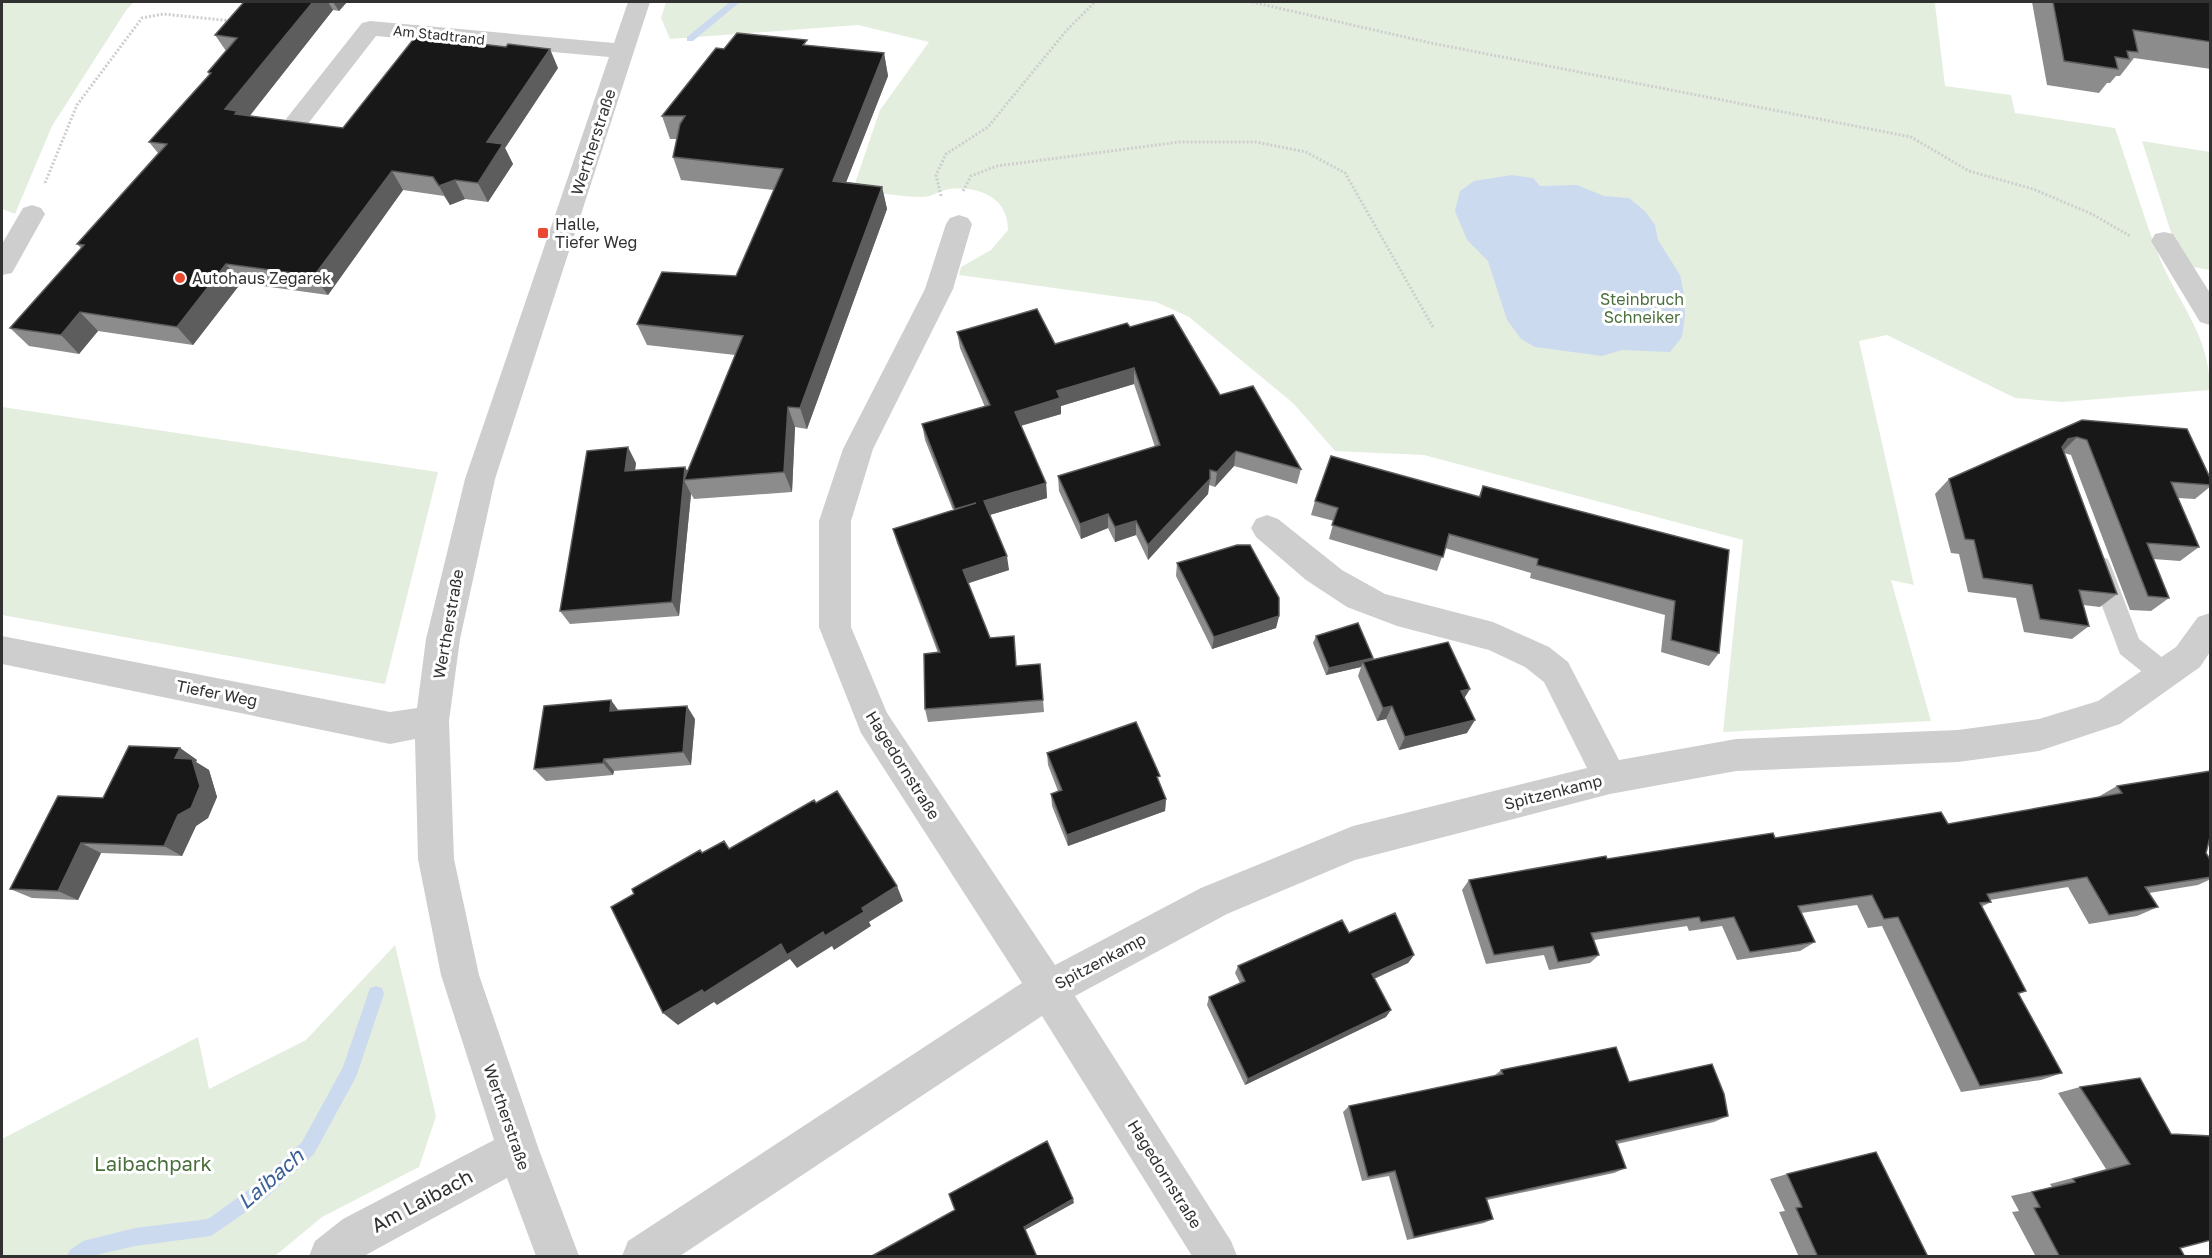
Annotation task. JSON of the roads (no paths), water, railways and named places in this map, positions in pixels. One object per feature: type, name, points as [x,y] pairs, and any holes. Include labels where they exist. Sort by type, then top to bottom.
[{"type":"street","name":"Wertherstraße","points":[[557,1257],[460,975],[436,859],[432,721],[443,639],[480,478],[639,2]]},
{"type":"street","name":"Am Stadtrand","points":[[298,119],[370,28],[597,50],[623,50]]},
{"type":"street","points":[[2,266],[32,214]]},
{"type":"street","name":"Hagedornstraße","points":[[959,224],[939,290],[858,449],[835,521],[835,627],[873,722],[1048,989],[1216,1257]]},
{"type":"street","points":[[2169,248],[2211,315]]},
{"type":"street","name":"Spitzenkamp","points":[[1267,528],[1330,581],[1374,604],[1514,644],[1543,659],[1556,672],[1610,778]]},
{"type":"street","name":"Spitzenkamp","points":[[643,1257],[1048,989],[1214,901],[1353,843],[1610,778],[1736,756],[1958,746],[2039,735],[2108,713],[2188,668],[2211,627]]},
{"type":"street","name":"Tiefer Weg","points":[[2,650],[390,728],[432,721]]},
{"type":"street","name":"Am Laibach","points":[[330,1257],[358,1234],[518,1149]]},
{"type":"lane","points":[[2089,539],[2129,646],[2188,668]]},
{"type":"water","points":[[1512,175],[1533,178],[1540,186],[1577,185],[1604,196],[1629,198],[1645,211],[1655,225],[1658,240],[1680,275],[1684,294],[1685,315],[1682,337],[1670,352],[1622,350],[1602,356],[1535,347],[1521,339],[1507,320],[1488,261],[1467,240],[1455,211],[1460,191],[1474,181]]},
{"type":"waterway","name":"Laibach","points":[[690,39],[735,2]]},
{"type":"waterway","name":"Laibach","points":[[76,1256],[83,1250],[135,1237],[211,1227],[260,1192],[308,1148],[350,1071],[376,994]]},
{"type":"place","name":"Halle, Tiefer Weg","points":[[543,233]]},
{"type":"place","name":"Autohaus Zegarek","points":[[180,278]]},
{"type":"park label","name":"Steinbruch Schneiker","points":[[1642,308]]},
{"type":"park label","name":"Laibachpark","points":[[153,1164]]}]
